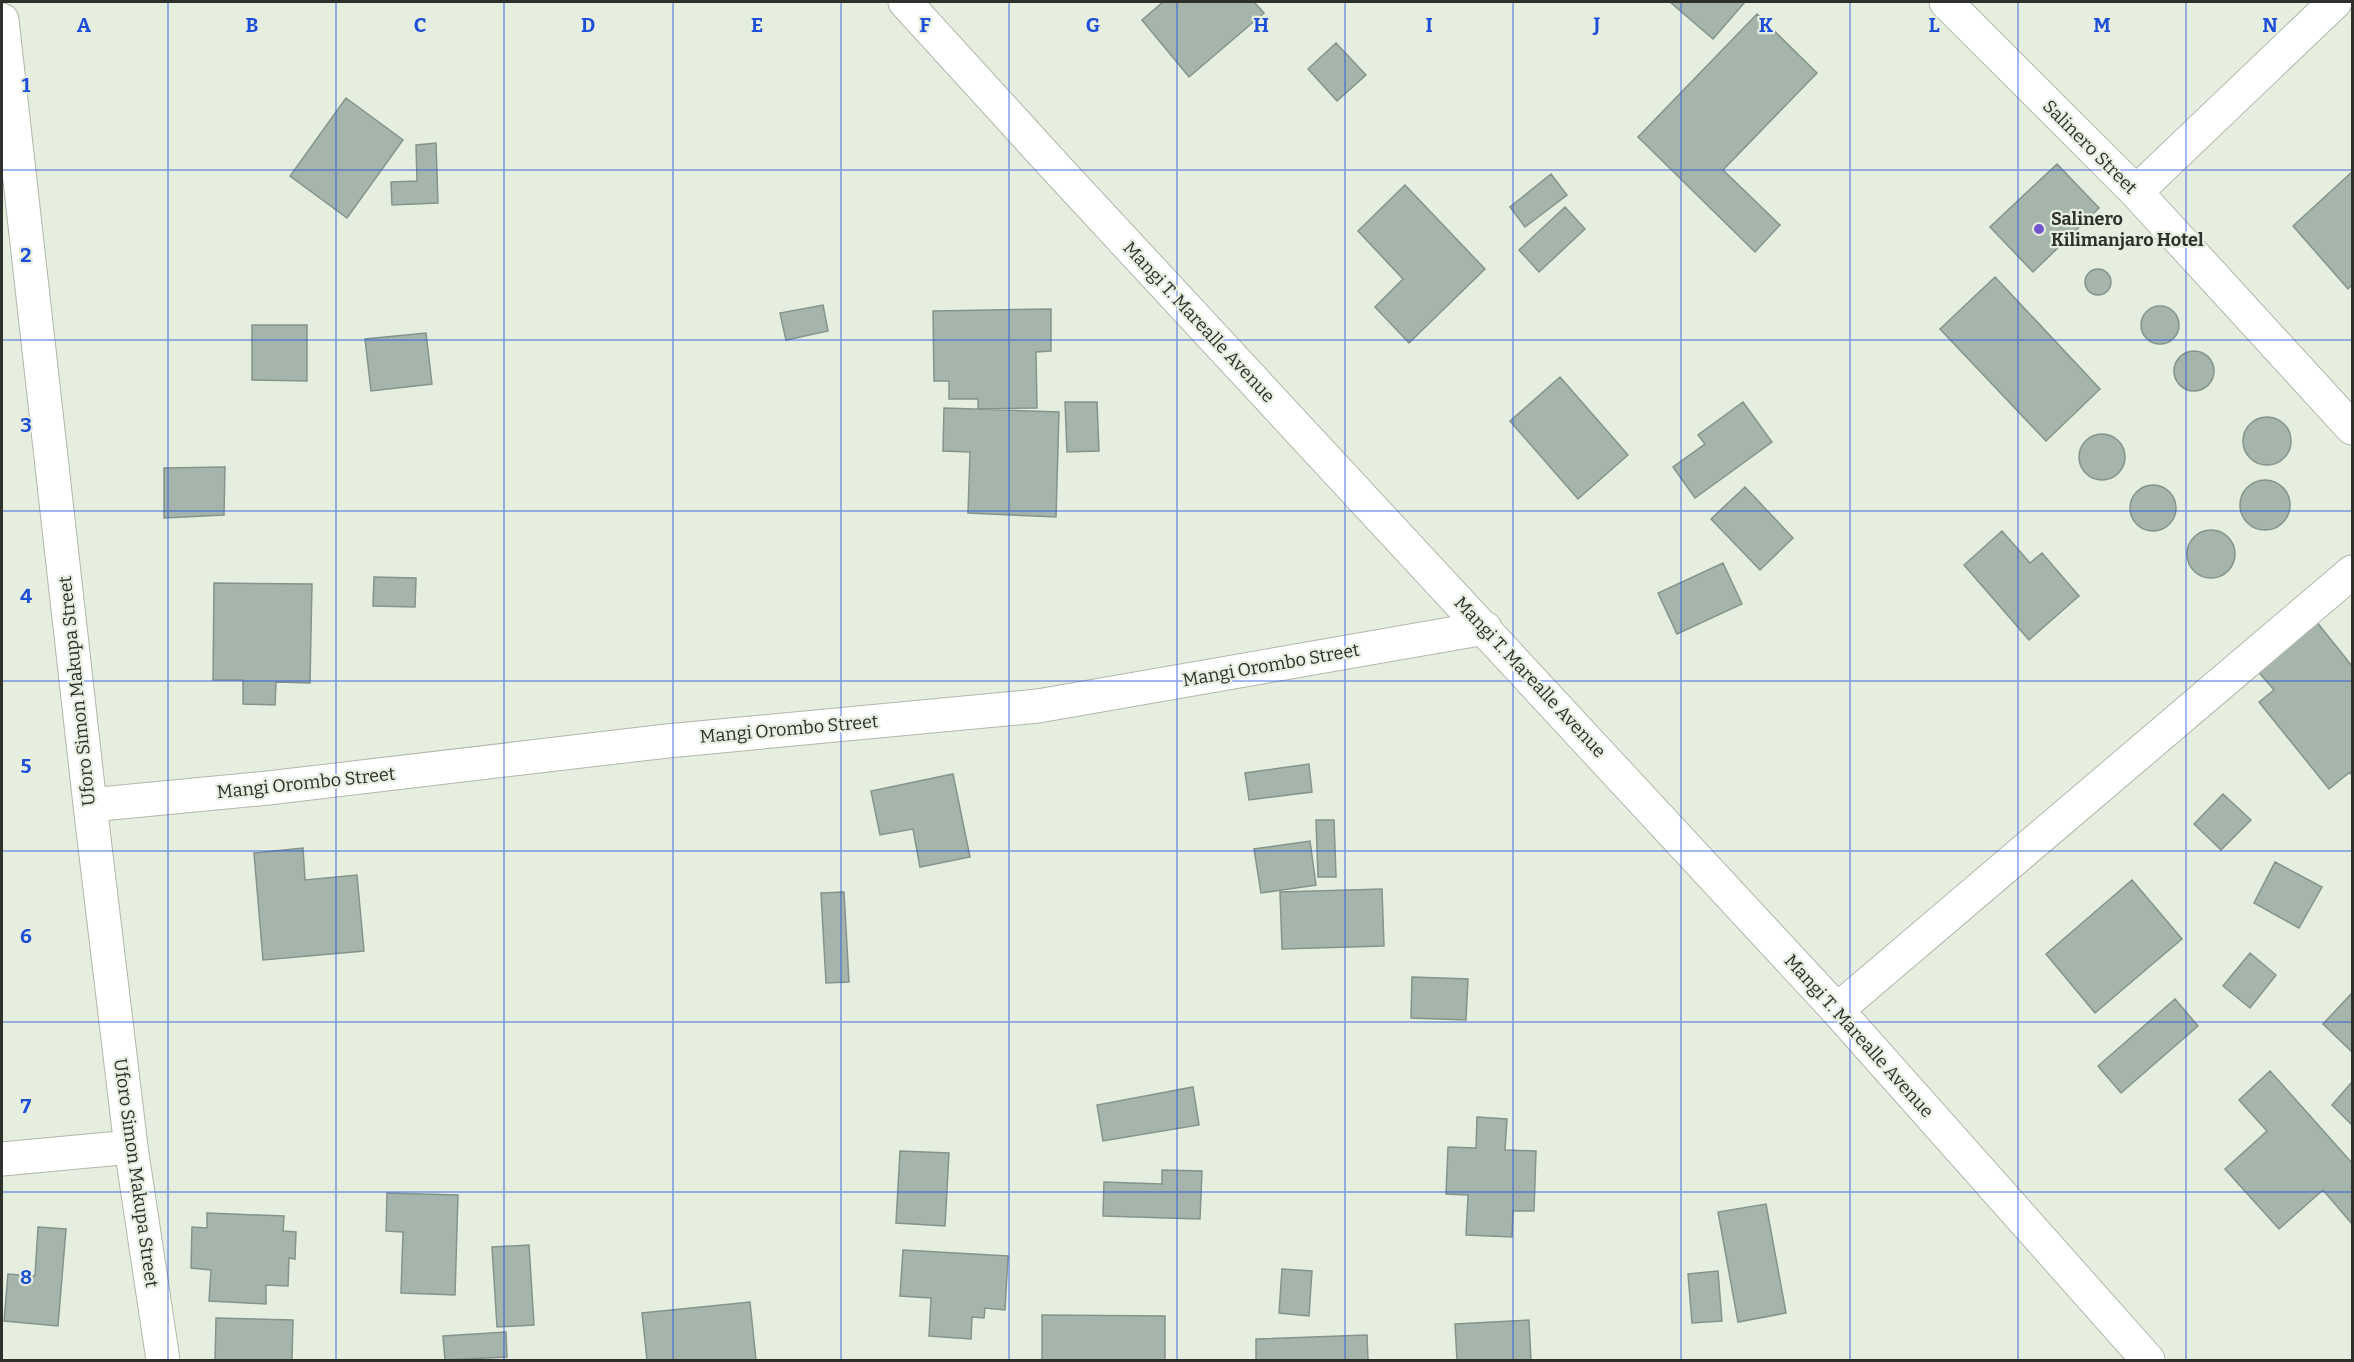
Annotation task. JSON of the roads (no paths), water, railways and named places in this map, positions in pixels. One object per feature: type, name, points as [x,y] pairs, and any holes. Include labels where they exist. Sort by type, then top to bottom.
[{"type":"street","name":"Mangi T. Marealle Avenue","points":[[905,2],[1837,1010],[2148,1360]]},
{"type":"street","name":"Salinero Street","points":[[1946,2],[2136,192],[2352,428]]},
{"type":"street","points":[[2136,192],[2335,2]]},
{"type":"street","name":"Uforo Simon Makupa Street","points":[[2,20],[14,242],[90,805],[131,1147],[163,1360]]},
{"type":"street","points":[[1837,1010],[2352,572]]},
{"type":"street","name":"Mangi Orombo Street","points":[[90,805],[268,788],[667,741],[1038,706],[1485,628]]},
{"type":"street","points":[[2,1159],[131,1147]]},
{"type":"place","name":"Salinero Kilimanjaro Hotel","points":[[2039,229]]}]
